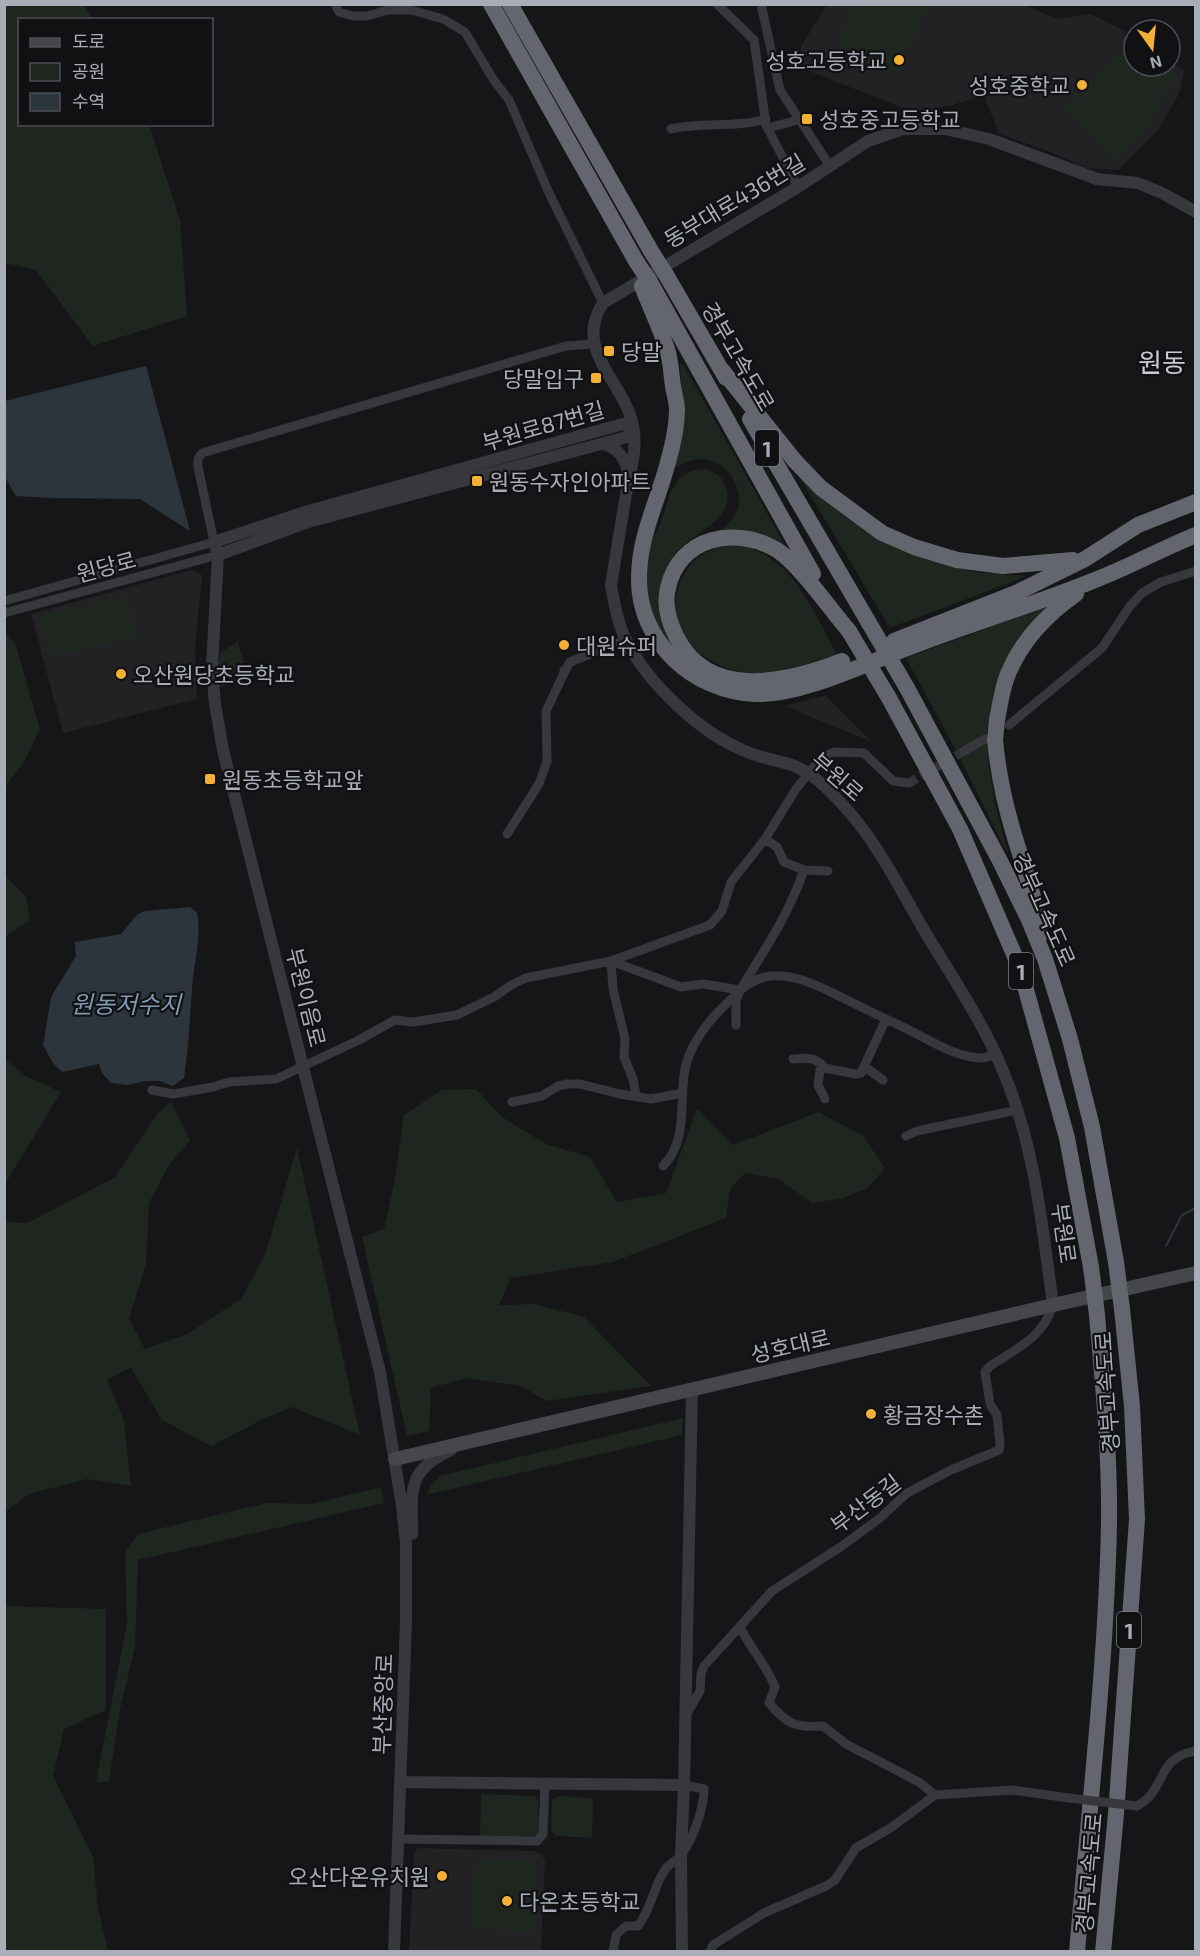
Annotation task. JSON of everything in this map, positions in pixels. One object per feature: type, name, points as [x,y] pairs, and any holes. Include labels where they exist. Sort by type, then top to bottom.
[{"type":"highway","points":[[491,4],[613,220],[634,262],[652,280],[668,350],[677,410],[668,462],[641,549],[639,579],[643,607],[653,633],[689,674],[710,685],[757,695],[808,686],[1096,580],[1162,548],[1196,535]]},
{"type":"highway","name":"경부고속도로","points":[[510,4],[651,251],[652,280],[798,550],[889,698],[960,829],[1020,968],[1067,1138],[1082,1214],[1091,1267],[1106,1427],[1109,1521],[1106,1631],[1077,1952]]},
{"type":"highway","name":"경부고속도로","points":[[652,280],[722,370],[907,688],[999,859],[1029,920],[1045,959],[1070,1039],[1092,1127],[1116,1262],[1132,1406],[1137,1519],[1116,1814],[1103,1952]]},
{"type":"highway","points":[[722,370],[795,461],[821,488],[882,533],[914,547],[957,560],[1003,566],[1085,559]]},
{"type":"highway","points":[[849,631],[794,565],[777,550],[748,537],[720,538],[705,542],[680,561],[667,589],[668,619],[681,647],[702,667],[727,679],[754,682],[781,680],[824,668],[1016,593],[1085,559],[1138,525],[1196,502]]},
{"type":"highway","points":[[1045,959],[1038,910],[1012,830],[990,740],[1003,722],[1006,676],[1024,641],[1055,608],[1096,580]]},
{"type":"main road","name":"성호대로","points":[[395,1459],[1196,1273]]},
{"type":"street","points":[[214,542],[198,467],[198,459],[202,453],[566,346],[593,344],[594,321],[603,303],[549,193],[509,100],[493,80],[465,32],[443,19],[411,10],[388,10],[353,16],[339,12],[335,4]]},
{"type":"street","points":[[717,4],[754,40],[767,124],[798,187]]},
{"type":"street","points":[[761,4],[780,90],[830,166]]},
{"type":"street","points":[[754,40],[769,36]]},
{"type":"street","points":[[671,129],[688,125],[754,122],[767,124],[798,120]]},
{"type":"street","name":"동부대로436번길","points":[[603,303],[798,187],[868,141],[892,131],[917,128],[945,129],[1010,146],[1097,178],[1138,183],[1196,212]]},
{"type":"street","name":"부원로","points":[[593,344],[602,365],[626,406],[633,426],[634,451],[611,585],[614,605],[626,640],[640,663],[659,686],[695,720],[719,738],[745,751],[793,765],[808,773],[856,819],[880,854],[995,1054],[1018,1110],[1036,1180],[1046,1240],[1053,1305]]},
{"type":"street","name":"부원로87번길","points":[[214,542],[305,512],[416,488],[627,437],[633,426],[623,424],[416,488],[308,522],[218,555]]},
{"type":"street","points":[[600,444],[611,445],[618,452],[626,464],[629,478]]},
{"type":"street","name":"부원이음로","points":[[214,542],[218,555],[212,667],[215,704],[223,750],[380,1372],[395,1459]]},
{"type":"street","name":"원당로","points":[[4,601],[214,542]]},
{"type":"street","name":"원당로","points":[[4,614],[218,555]]},
{"type":"street","points":[[1003,722],[1102,648],[1130,606],[1142,593],[1161,582],[1196,571]]},
{"type":"street","points":[[507,834],[542,777],[547,761],[546,711],[564,671],[570,662],[626,640]]},
{"type":"street","points":[[964,751],[990,740]]},
{"type":"street","points":[[152,1090],[173,1094],[189,1093],[229,1082],[276,1079],[395,1020],[412,1022],[457,1015],[526,978],[611,961],[710,925],[722,911],[731,882],[765,839],[796,789],[821,758],[834,753],[864,753],[893,781],[909,783]]},
{"type":"street","points":[[765,839],[777,848],[784,862],[804,870],[828,871]]},
{"type":"street","points":[[663,1166],[671,1158],[681,1130],[684,1073],[689,1056],[705,1027],[740,990],[780,926],[796,895],[804,870]]},
{"type":"street","points":[[611,961],[681,987],[703,984],[740,990]]},
{"type":"street","points":[[611,961],[613,988],[625,1039],[624,1057],[633,1079],[636,1095]]},
{"type":"street","points":[[736,1025],[736,1001],[740,990],[767,976],[778,975],[817,985],[963,1054],[983,1058],[995,1054]]},
{"type":"street","points":[[793,1059],[812,1058],[819,1061],[825,1068],[855,1074],[861,1072],[886,1019]]},
{"type":"street","points":[[864,1067],[883,1080]]},
{"type":"street","points":[[825,1068],[820,1070],[818,1084],[825,1099]]},
{"type":"street","points":[[512,1102],[542,1096],[558,1086],[567,1084],[580,1084],[651,1099],[683,1093]]},
{"type":"street","points":[[906,1136],[917,1131],[1018,1110]]},
{"type":"street","name":"부산동길","points":[[685,1717],[700,1691],[704,1665],[772,1591],[843,1546],[880,1518],[907,1493],[951,1470],[999,1450],[997,1414],[990,1404],[985,1372],[990,1366],[1034,1337],[1050,1315],[1053,1305]]},
{"type":"street","points":[[682,1952],[681,1856],[692,1389]]},
{"type":"street","points":[[406,1577],[412,1546],[412,1489],[418,1474],[438,1456],[469,1442]]},
{"type":"street","name":"부산중앙로","points":[[394,1952],[406,1577],[406,1543],[395,1459]]},
{"type":"street","points":[[740,1627],[771,1677],[775,1687],[769,1703],[782,1718],[803,1728],[823,1726],[846,1744],[919,1782],[935,1796]]},
{"type":"street","points":[[710,1952],[713,1945],[764,1913],[835,1880],[856,1848],[892,1827],[935,1796],[1012,1790],[1137,1806],[1152,1795],[1164,1771],[1174,1758],[1196,1751]]},
{"type":"street","points":[[400,1782],[684,1785],[704,1789],[704,1803],[681,1856],[665,1869],[650,1907],[638,1926],[626,1926],[616,1935],[613,1952]]},
{"type":"street","points":[[398,1839],[537,1841],[543,1834],[545,1783]]},
{"type":"shaded area","points":[[1022,4],[1058,19],[1090,14],[1122,30],[1122,78],[1182,78],[1182,69],[1184,70],[1179,94],[1158,130],[1118,170],[1086,168],[1051,152],[999,134],[984,95],[936,108],[931,119],[799,67],[801,46],[827,5]]},
{"type":"shaded area","name":"오산원당초등학교","points":[[192,570],[202,575],[195,649],[197,699],[63,733],[31,614]]},
{"type":"shaded area","points":[[826,696],[872,742],[785,706]]},
{"type":"shaded area","name":"다온초등학교","points":[[418,1848],[534,1851],[542,1855],[545,1861],[541,1951],[409,1952],[414,1853]]},
{"type":"green space","points":[[5,4],[84,5],[91,18],[18,18],[18,126],[149,126],[180,220],[187,316],[93,346],[36,270],[5,263]]},
{"type":"green space","points":[[853,4],[927,5],[900,76],[836,51]]},
{"type":"green space","points":[[1122,47],[1122,78],[1174,78],[1149,125],[1114,160],[1063,109]]},
{"type":"green space","points":[[680,364],[683,364],[785,545],[772,539],[720,531],[735,515],[739,501],[732,476],[719,465],[700,459],[673,469],[683,421]]},
{"type":"green space","points":[[707,469],[723,480],[727,502],[718,518],[676,552],[669,565],[666,579],[673,646],[663,637],[654,619],[646,584],[645,562],[675,484],[687,473]]},
{"type":"green space","points":[[797,473],[941,563],[974,572],[1027,576],[890,628]]},
{"type":"green space","points":[[732,545],[752,549],[769,558],[784,570],[808,601],[837,654],[787,669],[756,673],[723,667],[695,649],[684,637],[678,622],[675,606],[678,589],[693,561],[712,550]]},
{"type":"green space","points":[[126,596],[137,637],[50,658],[39,617]]},
{"type":"green space","points":[[1048,606],[1037,616],[995,687],[987,732],[988,762],[995,803],[1008,852],[906,658]]},
{"type":"green space","points":[[4,631],[15,643],[40,729],[24,762],[5,787]]},
{"type":"green space","points":[[238,641],[247,677],[219,688],[217,668],[221,652]]},
{"type":"green space","points":[[5,876],[26,897],[30,920],[5,937]]},
{"type":"green space","points":[[5,1059],[26,1076],[61,1092],[5,1184]]},
{"type":"green space","points":[[476,1089],[502,1117],[546,1144],[590,1157],[617,1202],[666,1193],[697,1109],[733,1145],[819,1112],[863,1136],[885,1168],[868,1188],[843,1198],[812,1203],[779,1179],[745,1173],[730,1189],[726,1218],[613,1262],[511,1278],[499,1305],[535,1304],[584,1317],[651,1386],[547,1401],[521,1386],[466,1378],[431,1388],[429,1431],[407,1436],[362,1237],[384,1229],[394,1184],[404,1115],[442,1090]]},
{"type":"green space","points":[[171,1102],[190,1140],[169,1165],[149,1203],[146,1264],[129,1319],[145,1349],[187,1334],[241,1299],[265,1255],[297,1148],[360,1435],[292,1407],[211,1446],[162,1420],[131,1368],[107,1379],[124,1421],[131,1486],[87,1479],[29,1494],[5,1512],[5,1222],[28,1223],[115,1177],[158,1113]]},
{"type":"green space","points":[[683,1418],[682,1435],[426,1495],[440,1476]]},
{"type":"green space","points":[[381,1487],[384,1503],[138,1560],[135,1647],[120,1709],[109,1782],[96,1782],[127,1623],[125,1551],[138,1534],[266,1503],[312,1504]]},
{"type":"green space","points":[[4,1606],[106,1609],[106,1710],[64,1729],[53,1776],[93,1857],[98,1908],[108,1951],[5,1951]]},
{"type":"green space","points":[[481,1794],[534,1796],[538,1800],[539,1832],[535,1836],[480,1836]]},
{"type":"green space","points":[[557,1796],[593,1798],[592,1838],[556,1836],[551,1831],[552,1800]]},
{"type":"green space","points":[[475,1860],[536,1861],[534,1932],[472,1929]]},
{"type":"water","points":[[146,366],[190,531],[140,499],[16,496],[5,477],[5,401]]},
{"type":"water","name":"원동저수지","points":[[190,907],[197,912],[198,936],[184,1078],[173,1086],[160,1081],[128,1085],[111,1083],[102,1073],[99,1064],[62,1072],[53,1063],[43,1045],[51,997],[76,956],[75,942],[121,934],[137,915],[144,911]]},
{"type":"waterway","points":[[1166,1246],[1182,1215],[1196,1208]]},
{"type":"tunnel","points":[[909,783],[964,751]]},
{"type":"place","name":"성호고등학교","points":[[899,60]]},
{"type":"place","name":"성호중학교","points":[[1082,85]]},
{"type":"place","name":"성호중고등학교","points":[[807,119]]},
{"type":"place","name":"당말","points":[[609,351]]},
{"type":"place","name":"당말입구","points":[[596,378]]},
{"type":"place","name":"원동수자인아파트","points":[[477,481]]},
{"type":"place","name":"대원슈퍼","points":[[564,645]]},
{"type":"place","name":"오산원당초등학교","points":[[121,674]]},
{"type":"place","name":"원동초등학교앞","points":[[210,779]]},
{"type":"place","name":"황금장수촌","points":[[871,1414]]},
{"type":"place","name":"오산다온유치원","points":[[442,1876]]},
{"type":"place","name":"다온초등학교","points":[[507,1901]]},
{"type":"district","name":"원동","points":[[1162,361]]}]
